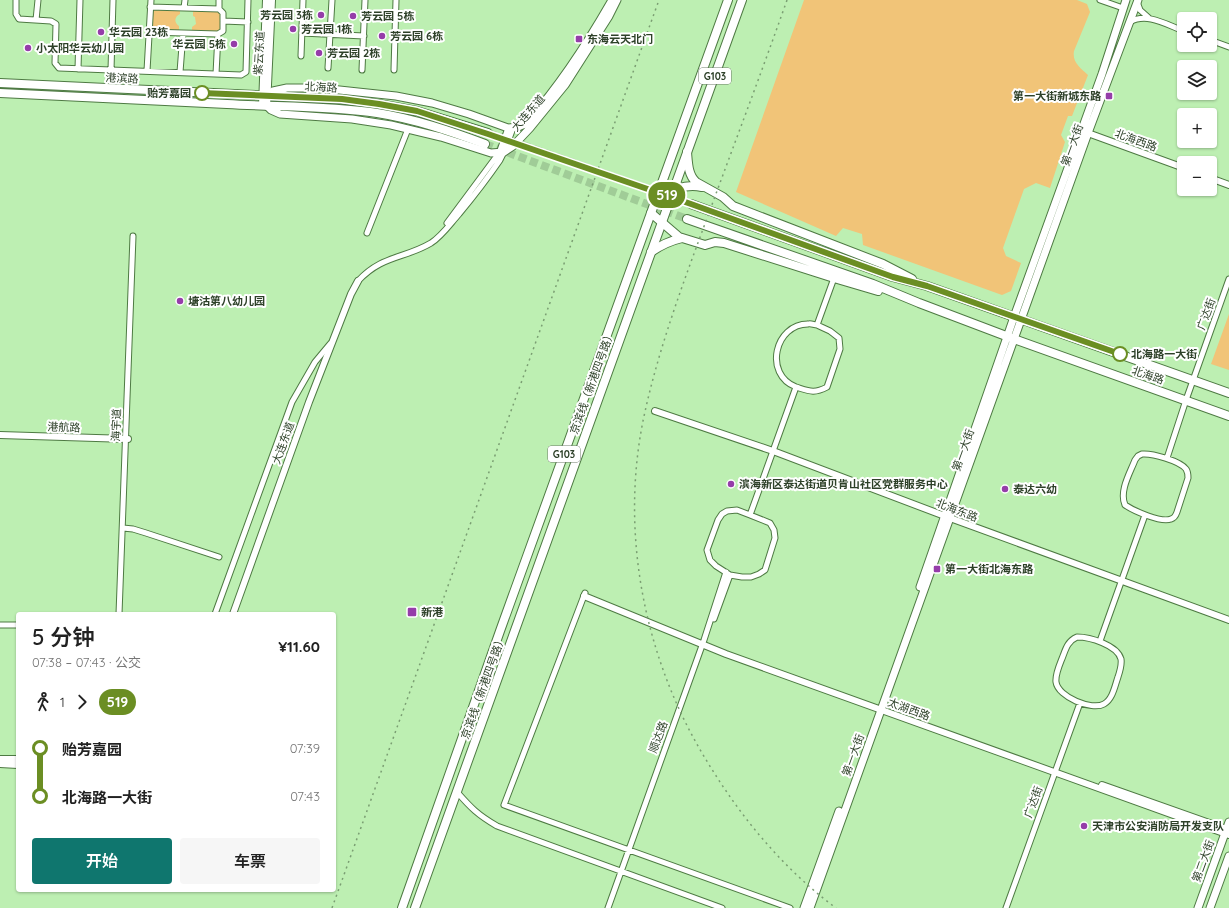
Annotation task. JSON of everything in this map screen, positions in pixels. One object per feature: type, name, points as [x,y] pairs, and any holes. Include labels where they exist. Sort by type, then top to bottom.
[{"type":"main road","name":"大连东道","points":[[265,95],[278,89],[321,88],[396,96],[432,103],[510,128],[525,124],[565,75],[598,25],[612,0]]},
{"type":"main road","name":"大连东道","points":[[502,152],[513,146],[530,128],[565,85],[609,16],[617,0]]},
{"type":"main road","name":"京滨线（新港四号路）","points":[[402,908],[728,0]]},
{"type":"main road","name":"京滨线（新港四号路）","points":[[415,908],[742,0]]},
{"type":"main road","name":"第一大街","points":[[1085,132],[1126,0]]},
{"type":"main road","name":"第一大街","points":[[804,908],[948,517],[1017,319],[1085,132],[1138,1]]},
{"type":"main road","points":[[0,79],[10,84]]},
{"type":"main road","name":"港滨路","points":[[0,83],[265,95]]},
{"type":"main road","points":[[0,89],[10,93]]},
{"type":"main road","name":"港滨路","points":[[0,93],[264,106]]},
{"type":"main road","name":"北海路","points":[[265,95],[342,99],[379,104],[417,111],[488,134]]},
{"type":"main road","name":"北海路","points":[[264,106],[337,109],[384,114],[438,128],[485,144]]},
{"type":"main road","points":[[264,106],[280,114],[352,119],[391,125],[441,137],[490,153],[502,152]]},
{"type":"main road","points":[[687,151],[692,179],[723,197],[733,206],[884,264],[927,286]]},
{"type":"main road","points":[[655,200],[673,190],[688,186],[707,188]]},
{"type":"main road","points":[[691,204],[893,277],[927,286]]},
{"type":"main road","points":[[651,213],[661,223],[682,238],[705,245],[715,242],[724,243],[919,303]]},
{"type":"main road","points":[[687,219],[873,284],[1011,338]]},
{"type":"main road","points":[[651,252],[660,245],[682,238]]},
{"type":"main road","name":"北海路","points":[[927,286],[1229,393]]},
{"type":"main road","name":"北海路","points":[[1011,338],[1229,416]]},
{"type":"main road","name":"第一大街","points":[[810,908],[879,707]]},
{"type":"main road","name":"第二大街","points":[[1198,908],[1228,830]]},
{"type":"main road","name":"第二大街","points":[[1210,908],[1229,856]]},
{"type":"street","points":[[16,0],[16,14],[19,19],[51,21],[56,24],[55,63],[59,68],[241,75],[246,72],[248,0]]},
{"type":"street","points":[[36,20],[38,0]]},
{"type":"street","points":[[78,68],[80,0]]},
{"type":"street","points":[[111,70],[113,0]]},
{"type":"street","points":[[148,71],[151,0]]},
{"type":"street","points":[[184,8],[185,0]]},
{"type":"street","points":[[216,74],[218,34],[222,30],[223,21],[223,13],[219,9],[219,0]]},
{"type":"street","name":"紫云东道","points":[[265,95],[266,0]]},
{"type":"street","name":"紫云东道","points":[[264,106],[272,0]]},
{"type":"street","points":[[301,56],[303,0]]},
{"type":"street","points":[[328,68],[332,0]]},
{"type":"street","points":[[362,70],[365,0]]},
{"type":"street","points":[[394,70],[396,0]]},
{"type":"street","points":[[1100,0],[1123,8]]},
{"type":"street","points":[[1138,1],[1140,10],[1149,18]]},
{"type":"street","points":[[150,7],[219,9]]},
{"type":"street","points":[[1130,22],[1141,18],[1149,18],[1177,28]]},
{"type":"street","points":[[223,21],[248,22]]},
{"type":"street","points":[[149,32],[218,34]]},
{"type":"street","points":[[180,72],[183,33]]},
{"type":"street","points":[[302,33],[364,36]]},
{"type":"street","points":[[1217,43],[1229,47]]},
{"type":"street","points":[[358,281],[362,273],[375,263],[391,255],[421,245],[434,237],[445,226],[502,152],[510,128]]},
{"type":"street","points":[[367,233],[408,129]]},
{"type":"street","name":"北海西路","points":[[1085,132],[1177,165]]},
{"type":"street","points":[[1217,181],[1229,185]]},
{"type":"street","name":"海宇道","points":[[120,612],[134,236]]},
{"type":"street","points":[[817,325],[834,278]]},
{"type":"street","name":"广达街","points":[[1167,458],[1229,279]]},
{"type":"street","name":"大连东道","points":[[234,612],[309,402],[351,294],[358,281]]},
{"type":"street","points":[[808,324],[817,325],[830,331],[839,338],[840,349],[827,387],[820,391],[812,392],[796,387],[789,384],[780,376],[776,363],[777,353],[784,334],[792,328],[808,324]]},
{"type":"street","points":[[216,612],[292,402],[315,362],[335,338]]},
{"type":"street","points":[[750,515],[796,387]]},
{"type":"street","name":"北海东路","points":[[655,410],[773,451],[1229,620]]},
{"type":"street","name":"港航路","points":[[0,435],[127,441]]},
{"type":"street","name":"港航路","points":[[0,438],[127,441]]},
{"type":"street","points":[[1146,454],[1167,458],[1186,468],[1188,475],[1175,517],[1171,520],[1159,519],[1145,515],[1125,505],[1123,500],[1124,489],[1134,460],[1138,456],[1146,454]]},
{"type":"street","points":[[737,510],[770,523],[774,530],[775,538],[765,570],[751,577],[728,574],[710,560],[707,550],[718,520],[722,514],[727,511],[737,510]]},
{"type":"street","points":[[1100,641],[1145,515]]},
{"type":"street","points":[[124,528],[146,533],[219,557]]},
{"type":"street","name":"顺达路","points":[[611,908],[728,574]]},
{"type":"street","points":[[585,594],[504,805],[790,908]]},
{"type":"street","name":"太湖西路","points":[[585,594],[704,643],[1055,770],[1228,830]]},
{"type":"street","points":[[0,625],[16,625]]},
{"type":"street","points":[[1077,637],[1082,637],[1100,641],[1120,656],[1120,669],[1112,694],[1108,701],[1098,706],[1090,706],[1067,697],[1058,689],[1056,684],[1056,675],[1066,649],[1072,640],[1077,637]]},
{"type":"street","name":"广达街","points":[[1006,908],[1080,703]]},
{"type":"street","points":[[0,759],[16,759]]},
{"type":"street","points":[[0,764],[16,765]]},
{"type":"street","points":[[457,792],[470,808],[496,826],[722,908]]},
{"type":"street","name":"顺达路","points":[[608,908],[623,872]]},
{"type":"shaded area","points":[[804,0],[1077,0],[1087,4],[1090,12],[1074,51],[1074,58],[1075,62],[1088,75],[1072,116],[1068,116],[1061,135],[1065,142],[1050,188],[1036,183],[1024,189],[1003,248],[1006,256],[1021,263],[1011,291],[1002,295],[863,245],[862,234],[843,228],[836,236],[736,192]]},
{"type":"shaded area","points":[[153,10],[180,11],[180,14],[175,20],[179,26],[179,31],[152,30]]},
{"type":"shaded area","points":[[193,11],[218,12],[221,15],[220,29],[217,32],[192,31],[192,27],[196,24]]},
{"type":"shaded area","points":[[1229,314],[1229,370],[1211,364]]},
{"type":"tunnel","points":[[488,133],[691,204]]},
{"type":"tunnel","points":[[485,144],[687,219]]},
{"type":"railway","points":[[332,908],[659,0]]},
{"type":"railway","points":[[787,0],[688,270],[655,370],[643,421],[637,464],[635,508],[637,552],[643,596],[653,638],[667,680],[684,720],[705,758],[732,800],[763,839],[798,876],[836,908]]},
{"type":"bus line","name":"519","points":[[202,93],[342,99],[417,111],[723,215],[893,277],[927,286],[1120,354]]},
{"type":"place","name":"芳云园 3栋","points":[[321,15]]},
{"type":"place","name":"芳云园 5栋","points":[[353,16]]},
{"type":"place","name":"芳云园 1栋","points":[[293,29]]},
{"type":"place","name":"华云园 23栋","points":[[101,32]]},
{"type":"place","name":"芳云园 6栋","points":[[382,36]]},
{"type":"place","name":"东海云天北门","points":[[579,39]]},
{"type":"place","name":"华云园 5栋","points":[[234,44]]},
{"type":"place","name":"小太阳华云幼儿园","points":[[28,48]]},
{"type":"place","name":"芳云园 2栋","points":[[319,53]]},
{"type":"place","name":"贻芳嘉园","points":[[202,93]]},
{"type":"place","name":"第一大街新城东路","points":[[1109,96]]},
{"type":"place","name":"塘沽第八幼儿园","points":[[180,301]]},
{"type":"place","name":"北海路一大街","points":[[1120,354]]},
{"type":"place","name":"滨海新区泰达街道贝肯山社区党群服务中心","points":[[731,484]]},
{"type":"place","name":"泰达六幼","points":[[1005,489]]},
{"type":"place","name":"第一大街北海东路","points":[[937,569]]},
{"type":"place","name":"新港","points":[[412,612]]},
{"type":"place","name":"天津市公安消防局开发支队","points":[[1084,826]]}]
